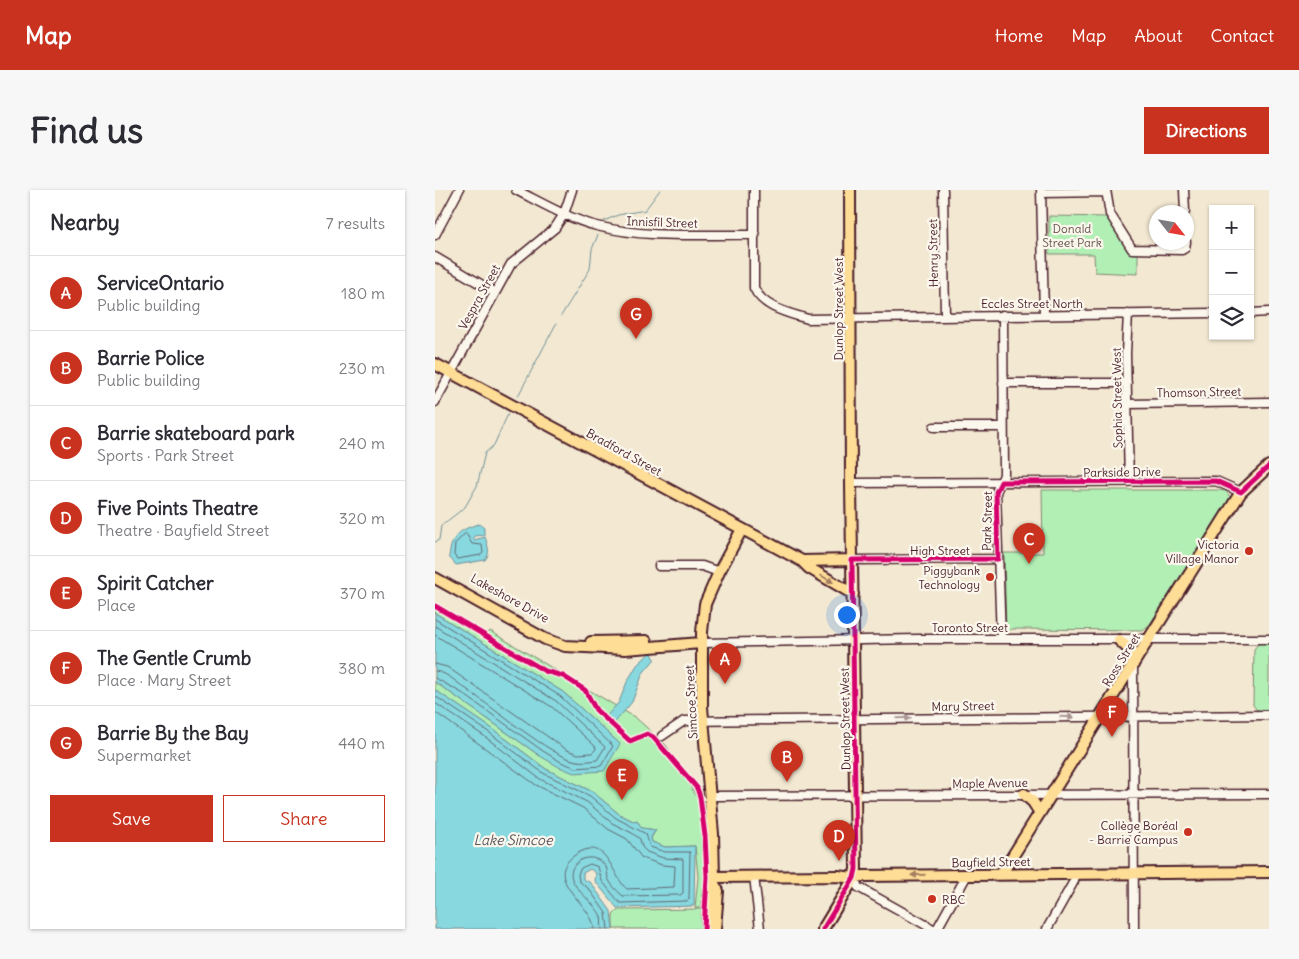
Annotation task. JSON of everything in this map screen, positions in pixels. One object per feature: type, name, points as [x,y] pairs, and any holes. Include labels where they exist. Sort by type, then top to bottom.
[{"type":"main road","name":"Dunlop Street West","points":[[850,190],[851,483],[856,869],[854,878]]},
{"type":"main road","name":"Bradford Street","points":[[435,364],[802,561],[809,568],[853,594]]},
{"type":"main road","name":"Ross Street","points":[[1002,873],[1241,492],[1269,466]]},
{"type":"main road","name":"Simcoe Street","points":[[707,929],[709,893],[713,879],[711,796],[703,721],[701,643],[705,604],[719,572],[742,529]]},
{"type":"main road","name":"High Street","points":[[802,561],[852,560]]},
{"type":"main road","name":"Lakeshore Drive","points":[[435,570],[539,630],[574,645]]},
{"type":"main road","name":"Lakeshore Drive","points":[[435,578],[545,639],[574,645]]},
{"type":"main road","points":[[1119,640],[1131,651],[1133,665]]},
{"type":"main road","name":"Toronto Street","points":[[574,645],[653,641],[670,644],[701,643]]},
{"type":"main road","points":[[1024,794],[1033,802],[1040,813]]},
{"type":"main road","points":[[1016,851],[1017,862],[1024,873]]},
{"type":"main road","name":"Bayfield Street","points":[[713,879],[753,876],[838,876],[854,878],[863,876],[1002,873],[1269,872]]},
{"type":"main road","points":[[823,929],[854,878]]},
{"type":"main road","name":"Simcoe Street","points":[[713,879],[718,892],[715,929]]},
{"type":"street","points":[[435,235],[459,190]]},
{"type":"street","name":"Innisfil Street","points":[[516,190],[564,214],[595,226],[618,231],[643,234],[755,235]]},
{"type":"street","name":"Vespra Street","points":[[435,402],[511,264],[543,240],[555,228],[564,214],[572,190]]},
{"type":"street","points":[[754,190],[755,235]]},
{"type":"street","name":"Henry Street","points":[[943,190],[945,316]]},
{"type":"street","points":[[1184,190],[1185,205]]},
{"type":"street","points":[[1044,314],[1041,191],[1106,191],[1110,214],[1132,249],[1149,249]]},
{"type":"street","name":"Eccles Street North","points":[[755,235],[753,280],[758,296],[772,306],[808,319],[1209,313]]},
{"type":"street","points":[[435,257],[494,292]]},
{"type":"street","points":[[1254,313],[1269,312]]},
{"type":"street","name":"Sophia Street West","points":[[1128,314],[1129,482]]},
{"type":"street","name":"Park Street","points":[[1001,639],[996,492],[1004,475],[1003,315]]},
{"type":"street","points":[[1003,383],[1127,383]]},
{"type":"street","name":"Thomson Street","points":[[1128,404],[1269,402]]},
{"type":"street","points":[[933,427],[1003,427]]},
{"type":"street","name":"Parkside Drive","points":[[851,483],[1216,481],[1241,492]]},
{"type":"street","name":"High Street","points":[[852,560],[998,559]]},
{"type":"street","points":[[659,566],[702,566],[719,572]]},
{"type":"street","name":"Toronto Street","points":[[701,643],[854,640],[1269,639]]},
{"type":"street","points":[[1133,665],[1134,929]]},
{"type":"street","name":"Mary Street","points":[[662,736],[684,721],[855,718],[1269,716]]},
{"type":"street","name":"Maple Avenue","points":[[711,796],[855,797],[1024,794],[1269,794]]},
{"type":"street","points":[[1047,929],[1074,882],[1075,874]]},
{"type":"street","points":[[937,929],[967,875]]},
{"type":"street","points":[[753,876],[760,929]]},
{"type":"street","points":[[854,878],[858,887],[933,929]]},
{"type":"green space","name":"Donald Street Park","points":[[1049,216],[1107,217],[1129,252],[1138,253],[1138,274],[1095,272],[1094,254],[1049,254]]},
{"type":"green space","points":[[1042,490],[1217,490],[1226,491],[1230,497],[1203,545],[1198,549],[1150,624],[1143,630],[1012,629],[1006,632],[1004,553],[1043,553]]},
{"type":"green space","points":[[435,604],[487,635],[490,631],[636,718],[666,745],[687,778],[701,807],[705,869],[704,908],[695,908],[698,877],[695,846],[665,847],[652,842],[651,838],[656,830],[642,828],[637,821],[635,822],[619,814],[593,792],[546,769],[490,727],[435,690],[435,682],[540,756],[620,744],[563,692],[435,613]]},
{"type":"green space","points":[[1259,643],[1269,643],[1269,711],[1257,710],[1253,705],[1254,649]]},
{"type":"green space","points":[[704,909],[702,929],[613,929],[613,915],[618,910]]},
{"type":"water","points":[[479,524],[484,528],[484,535],[474,536],[474,540],[485,537],[488,549],[487,557],[485,560],[456,565],[449,557],[454,539],[467,528]]},
{"type":"water","points":[[435,613],[563,692],[620,744],[604,771],[574,773],[559,767],[540,756],[435,682]]},
{"type":"water","points":[[651,652],[655,659],[643,673],[632,702],[612,726],[604,719],[619,702],[627,682],[637,665]]},
{"type":"water","name":"Lake Simcoe","points":[[435,690],[490,727],[546,769],[593,792],[619,814],[635,822],[637,821],[642,828],[656,830],[651,837],[652,842],[665,847],[695,846],[694,906],[617,908],[595,881],[596,873],[590,869],[583,873],[583,879],[591,883],[611,911],[613,929],[435,929]]},
{"type":"waterway","points":[[604,221],[618,215],[645,210],[660,190]]},
{"type":"waterway","points":[[561,316],[590,269],[592,249],[598,235]]},
{"type":"waterway","points":[[518,396],[556,324]]},
{"type":"waterway","points":[[435,542],[439,540],[441,526],[465,507],[477,486],[485,453],[494,445],[508,414]]},
{"type":"cycle path","points":[[823,929],[854,878],[856,869],[852,560],[998,559],[996,492],[1001,482],[1216,481],[1241,492],[1269,466]]},
{"type":"cycle path","points":[[435,606],[545,671],[563,676],[585,690],[596,710],[630,741],[647,734],[653,737],[697,788],[705,836],[707,877],[704,929]]},
{"type":"place","name":"Barrie By the Bay","points":[[636,339]]},
{"type":"place","name":"Victoria Village Manor","points":[[1249,551]]},
{"type":"place","name":"Barrie skateboard park","points":[[1029,564]]},
{"type":"place","name":"Piggybank Technology","points":[[990,577]]},
{"type":"place","name":"ServiceOntario","points":[[725,684]]},
{"type":"place","name":"The Gentle Crumb","points":[[1112,737]]},
{"type":"place","name":"Barrie Police","points":[[787,782]]},
{"type":"place","name":"Spirit Catcher","points":[[622,800]]},
{"type":"place","name":"Collège Boréal - Barrie Campus","points":[[1188,832]]},
{"type":"place","name":"Five Points Theatre","points":[[839,861]]},
{"type":"place","name":"RBC","points":[[932,899]]}]
